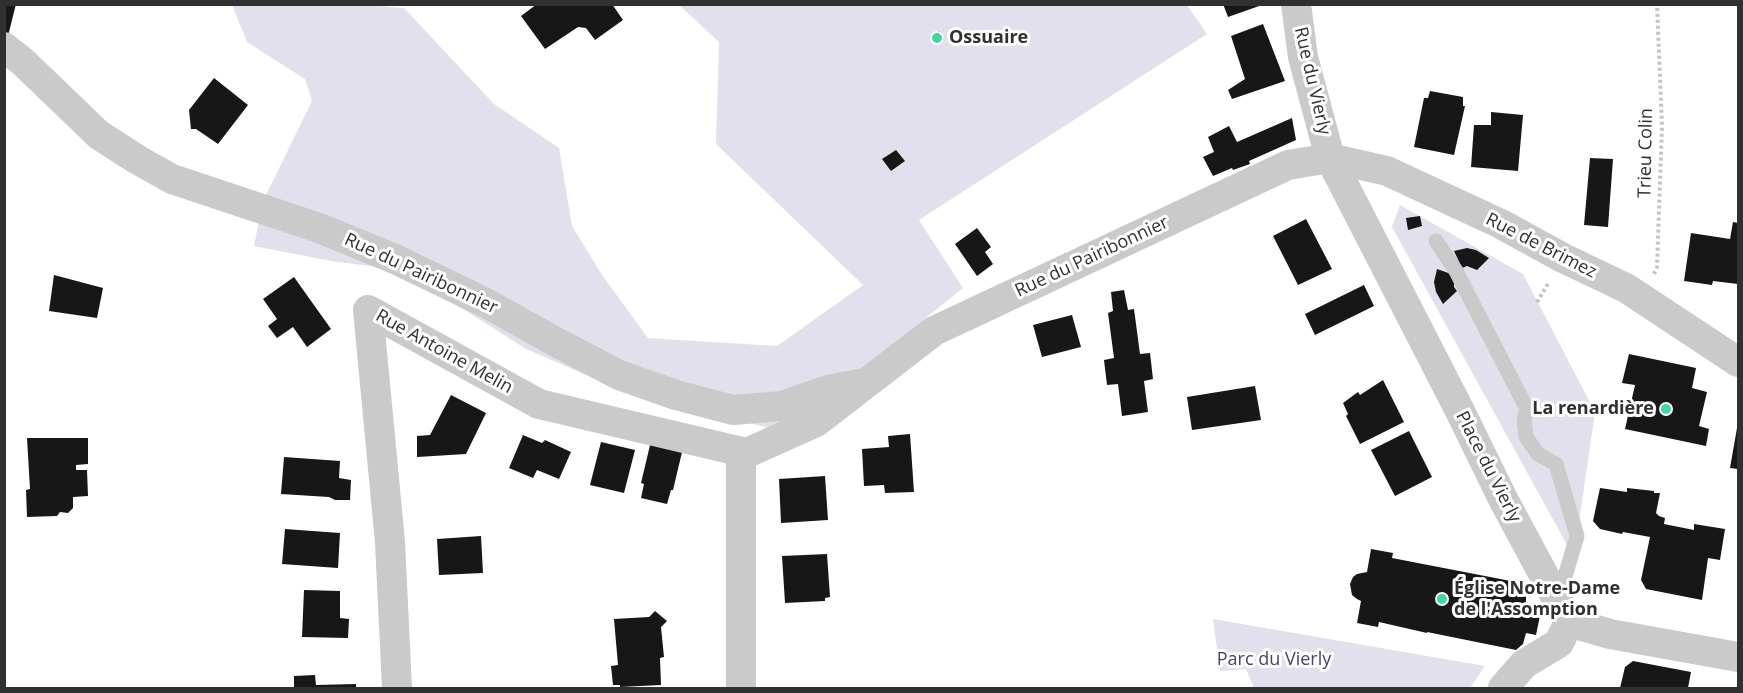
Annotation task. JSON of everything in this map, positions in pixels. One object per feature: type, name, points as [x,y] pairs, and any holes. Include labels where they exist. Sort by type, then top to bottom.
[{"type":"street","name":"Rue du Vierly","points":[[1296,4],[1303,57],[1330,158]]},
{"type":"street","name":"Rue du Pairibonnier","points":[[4,47],[99,135],[172,179],[319,228],[395,259],[486,303],[620,375],[676,395],[733,410],[782,406],[828,390],[868,382]]},
{"type":"street","name":"Rue de Brimez","points":[[1330,158],[1387,171],[1500,224],[1626,288],[1738,362]]},
{"type":"street","name":"Rue du Pairibonnier","points":[[744,452],[816,422],[934,331],[1288,165],[1330,158]]},
{"type":"street","name":"Place du Vierly","points":[[1330,158],[1503,499],[1564,611]]},
{"type":"street","name":"Rue Antoine Melin","points":[[397,688],[390,542],[368,310],[539,404],[744,452]]},
{"type":"street","points":[[741,688],[744,452]]},
{"type":"street","points":[[1503,688],[1524,664],[1559,643],[1564,611],[1610,633],[1738,657]]},
{"type":"lane","points":[[1436,241],[1456,271],[1527,409],[1524,420],[1526,437],[1538,454],[1556,464],[1576,536],[1564,611]]},
{"type":"path","name":"Trieu Colin","points":[[1646,301],[1657,267],[1662,126],[1657,4]]},
{"type":"green space","points":[[352,4],[404,8],[494,104],[559,148],[572,226],[602,275],[648,338],[777,346],[863,285],[716,144],[719,42],[679,5],[1187,5],[1207,34],[919,220],[963,288],[785,431],[688,410],[612,386],[526,349],[394,269],[331,261],[254,246],[263,201],[312,101],[305,79],[247,42],[232,5]]},
{"type":"green space","points":[[1400,205],[1523,274],[1595,412],[1577,536],[1572,554],[1392,227]]},
{"type":"green space","name":"Parc du Vierly","points":[[1213,619],[1485,666],[1470,688],[1254,688],[1246,669],[1220,671]]},
{"type":"building","points":[[4,4],[16,4],[8,36],[4,35]]},
{"type":"building","points":[[537,4],[612,4],[623,20],[595,40],[586,28],[578,27],[545,49],[521,16]]},
{"type":"building","points":[[1223,4],[1262,4],[1262,5],[1228,17]]},
{"type":"building","points":[[1263,24],[1285,81],[1232,99],[1228,90],[1245,79],[1231,36]]},
{"type":"building","name":"Ossuaire","points":[[939,31],[944,39],[936,44],[930,37]]},
{"type":"building","points":[[214,78],[248,105],[218,144],[196,129],[191,129],[189,110]]},
{"type":"building","points":[[1430,91],[1463,97],[1463,106],[1465,106],[1454,155],[1414,147],[1424,98],[1428,98]]},
{"type":"building","points":[[1491,112],[1523,115],[1518,171],[1471,167],[1474,125],[1491,125]]},
{"type":"building","points":[[1292,118],[1296,140],[1249,161],[1250,164],[1213,176],[1203,157],[1214,152],[1208,137],[1229,126],[1237,142]]},
{"type":"building","points":[[896,150],[905,161],[891,171],[882,159]]},
{"type":"building","points":[[1590,158],[1613,159],[1608,227],[1584,225]]},
{"type":"building","points":[[1420,216],[1422,226],[1408,230],[1406,218]]},
{"type":"building","points":[[1306,219],[1332,269],[1298,285],[1273,236]]},
{"type":"building","points":[[1733,222],[1738,223],[1738,284],[1713,281],[1712,285],[1684,281],[1691,233],[1730,239]]},
{"type":"building","points":[[977,228],[991,247],[985,252],[993,264],[977,276],[955,244]]},
{"type":"building","points":[[1467,248],[1476,250],[1489,258],[1477,270],[1467,266],[1462,268],[1454,251]]},
{"type":"building","points":[[1437,269],[1454,275],[1454,287],[1457,291],[1443,304],[1436,292],[1434,282]]},
{"type":"building","points":[[54,275],[103,288],[97,318],[49,311]]},
{"type":"building","points":[[294,277],[331,329],[307,347],[293,327],[277,338],[268,326],[277,319],[263,299]]},
{"type":"building","points":[[1364,285],[1374,306],[1315,335],[1305,314]]},
{"type":"building","points":[[1124,290],[1128,310],[1134,309],[1140,354],[1150,353],[1153,379],[1144,381],[1148,412],[1122,416],[1118,384],[1107,385],[1104,360],[1114,358],[1108,313],[1113,311],[1111,292]]},
{"type":"building","points":[[1072,315],[1081,347],[1042,357],[1033,325]]},
{"type":"building","name":"La renardière","points":[[1629,354],[1696,368],[1692,388],[1707,392],[1699,426],[1709,429],[1706,446],[1625,429],[1635,385],[1622,383]]},
{"type":"building","points":[[1383,380],[1404,422],[1360,444],[1346,416],[1348,414],[1343,403],[1358,392],[1360,395]]},
{"type":"building","points":[[1255,386],[1261,420],[1192,430],[1187,397]]},
{"type":"building","points":[[451,395],[486,413],[466,454],[417,457],[417,436],[430,435]]},
{"type":"building","points":[[1738,428],[1738,469],[1730,468]]},
{"type":"building","points":[[1409,431],[1432,477],[1395,496],[1371,450]]},
{"type":"building","points":[[910,434],[914,492],[885,493],[884,485],[864,486],[862,449],[889,447],[888,436]]},
{"type":"building","points":[[523,435],[542,443],[545,440],[571,452],[559,479],[537,470],[533,478],[509,468]]},
{"type":"building","points":[[27,438],[88,438],[88,464],[76,465],[76,470],[87,470],[88,496],[73,497],[73,508],[68,513],[60,512],[57,516],[27,517],[26,490],[30,489]]},
{"type":"building","points":[[651,441],[683,448],[673,490],[671,490],[667,504],[641,498],[644,484],[641,483]]},
{"type":"building","points":[[601,442],[635,450],[624,493],[590,485]]},
{"type":"building","points":[[284,457],[340,461],[339,478],[351,480],[350,500],[281,494]]},
{"type":"building","points":[[825,476],[828,520],[781,523],[779,479]]},
{"type":"building","points":[[1600,488],[1627,492],[1627,488],[1660,493],[1656,513],[1665,518],[1664,524],[1694,530],[1694,524],[1725,529],[1720,560],[1708,558],[1702,600],[1646,589],[1641,580],[1650,537],[1600,529],[1593,521]]},
{"type":"building","points":[[285,529],[340,533],[338,568],[282,564]]},
{"type":"building","points":[[481,536],[483,573],[439,575],[437,539]]},
{"type":"building","name":"Église Notre-Dame de l'Assomption","points":[[1371,549],[1393,553],[1392,558],[1521,583],[1519,594],[1526,597],[1526,603],[1542,606],[1536,635],[1526,633],[1523,644],[1516,650],[1379,622],[1378,627],[1357,623],[1361,601],[1352,595],[1350,584],[1357,574],[1367,572]]},
{"type":"building","points":[[827,554],[830,597],[825,598],[825,601],[785,603],[782,556]]},
{"type":"building","points":[[304,590],[340,591],[340,618],[349,619],[348,638],[302,637]]},
{"type":"building","points":[[655,611],[667,621],[661,627],[664,657],[660,658],[661,685],[620,687],[620,685],[613,685],[611,666],[618,665],[614,619],[649,617]]},
{"type":"building","points":[[1633,661],[1691,672],[1688,688],[1620,688],[1625,667]]},
{"type":"building","points":[[315,675],[316,685],[356,684],[356,688],[294,688],[294,676]]},
{"type":"place","name":"Ossuaire","points":[[937,38]]},
{"type":"place","name":"La renardière","points":[[1666,409]]},
{"type":"place","name":"Église Notre-Dame de l'Assomption","points":[[1442,599]]}]
